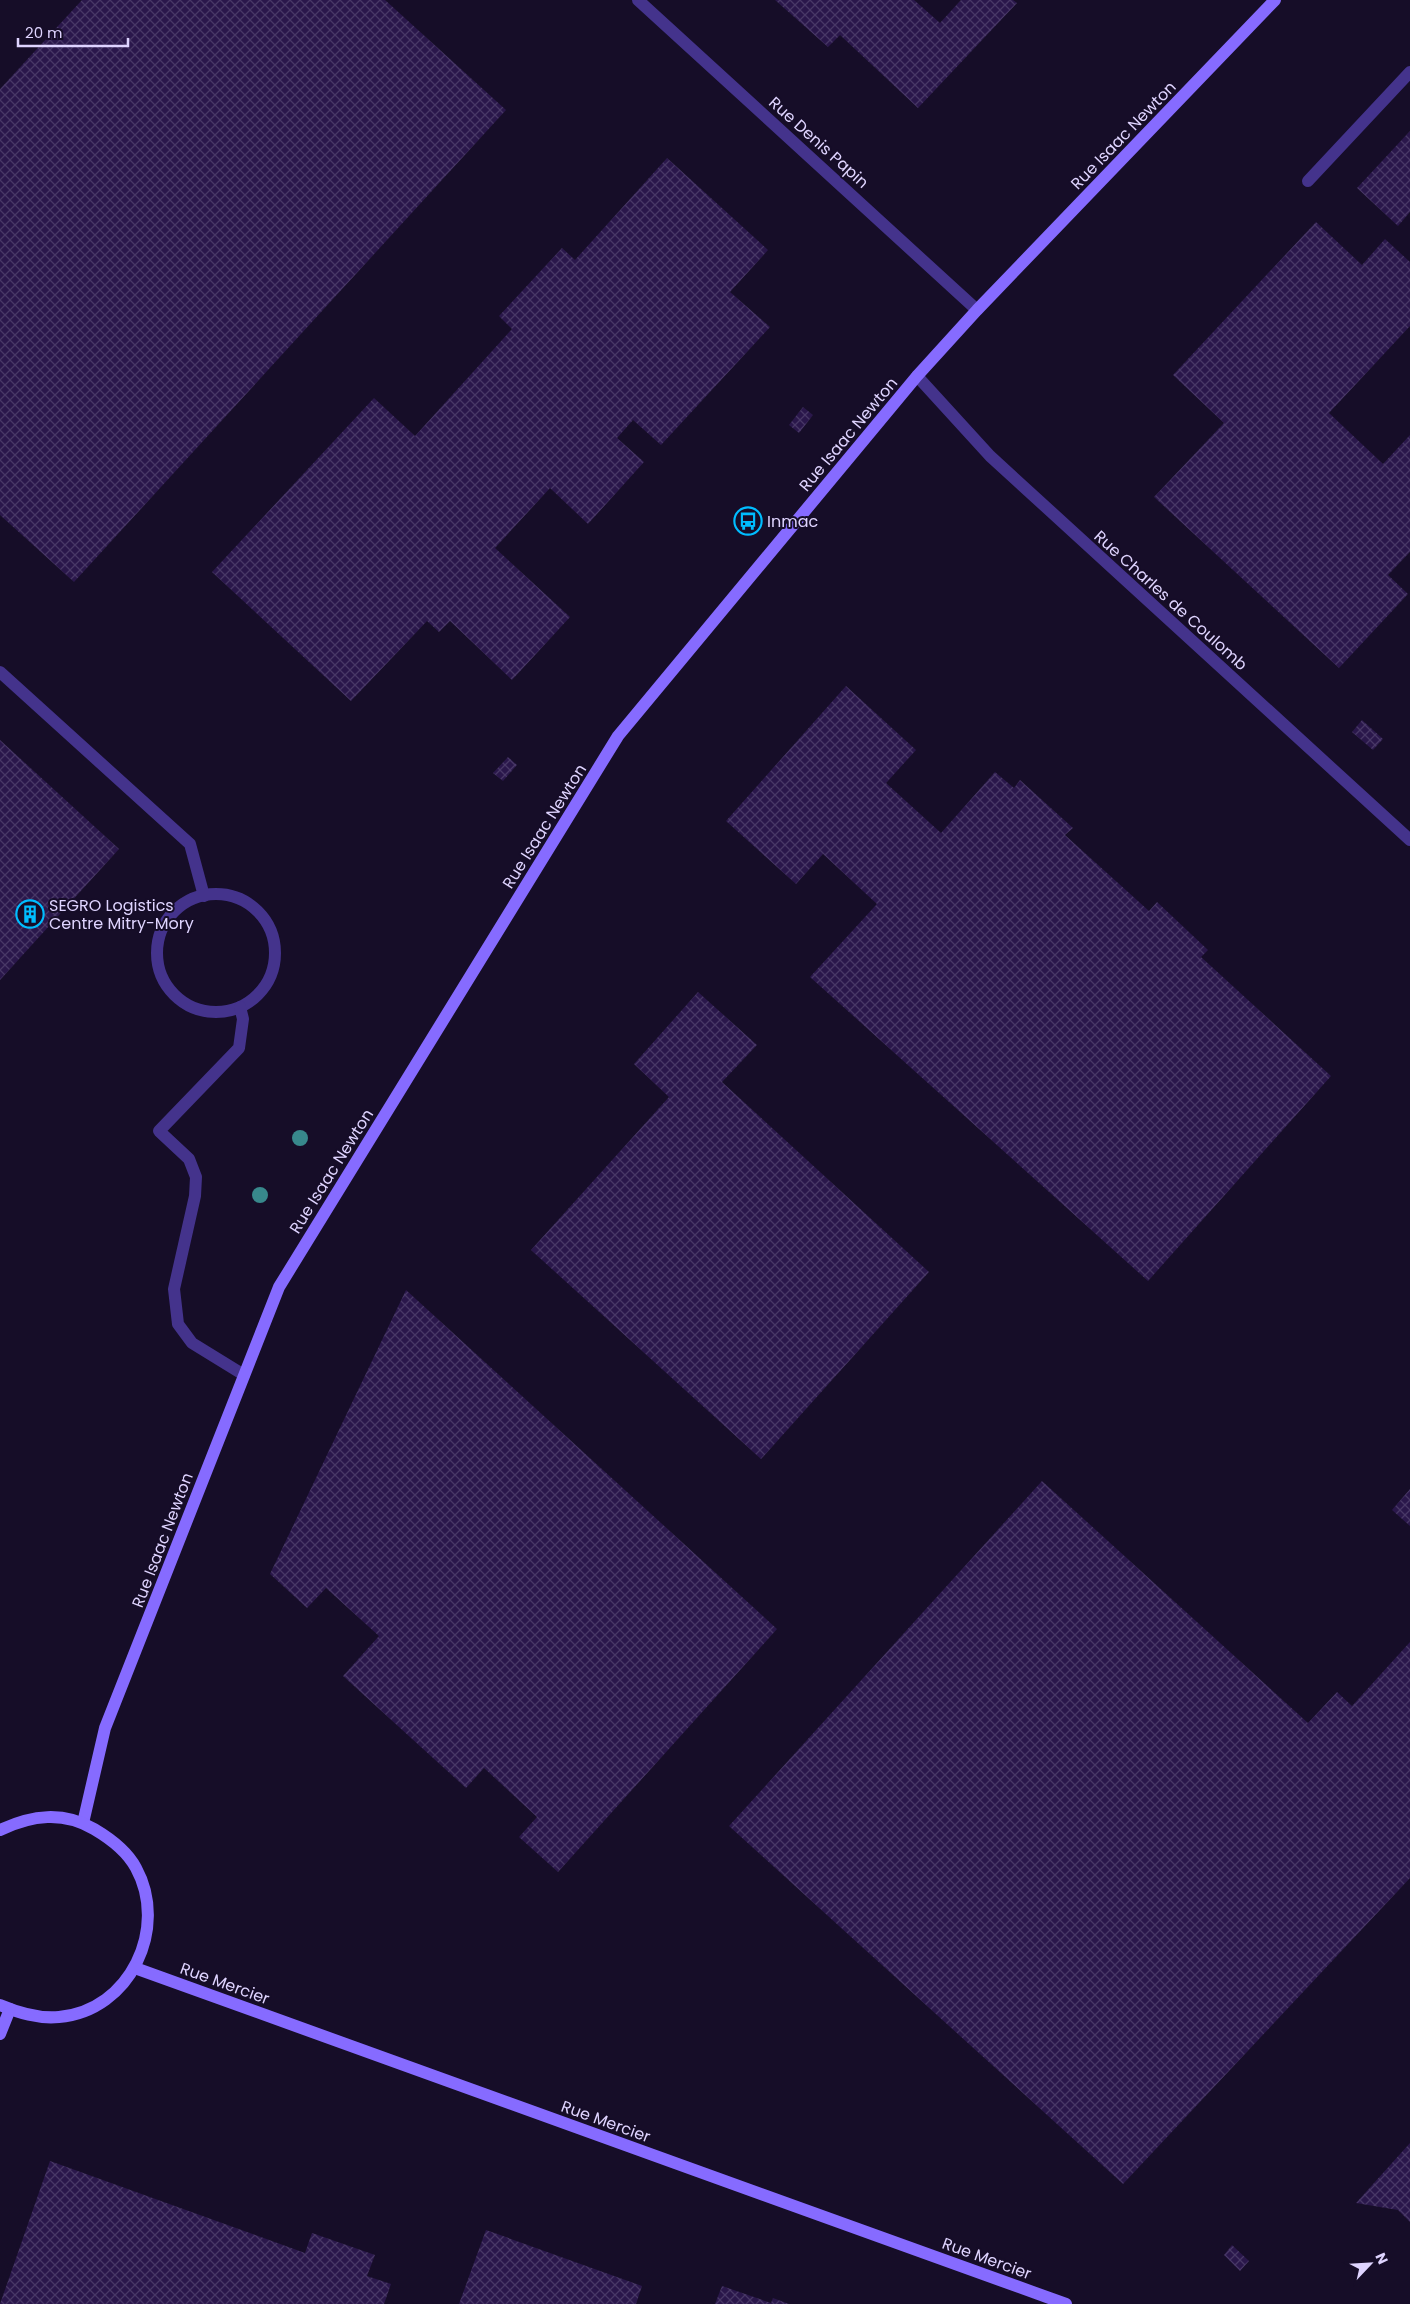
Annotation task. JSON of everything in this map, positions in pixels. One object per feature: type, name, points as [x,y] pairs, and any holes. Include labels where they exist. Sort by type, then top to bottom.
[{"type":"street","name":"Rue Denis Papin","points":[[638,0],[977,310]]},
{"type":"street","name":"Rue Isaac Newton","points":[[83,1823],[106,1728],[278,1287],[618,736],[917,376],[977,310],[1275,0]]},
{"type":"street","points":[[1308,182],[1410,72]]},
{"type":"street","name":"Rue Charles de Coulomb","points":[[917,376],[990,456],[1410,840]]},
{"type":"street","points":[[0,672],[190,844],[204,896]]},
{"type":"street","points":[[216,894],[235,897],[252,907],[265,921],[273,939],[275,956],[271,973],[264,988],[252,1000],[220,1012],[203,1011],[185,1004],[170,992],[161,975],[157,956],[159,937],[167,920],[180,906],[197,897],[204,896],[216,894]]},
{"type":"street","points":[[240,1006],[243,1018],[239,1048],[159,1131],[189,1160],[196,1177],[195,1196],[174,1289],[178,1324],[192,1343],[244,1375]]},
{"type":"street","points":[[0,1830],[21,1820],[52,1816],[83,1823],[114,1841],[136,1867],[147,1901],[147,1936],[136,1968],[116,1992],[90,2009],[60,2017],[29,2016],[5,2007],[0,2034]]},
{"type":"street","name":"Rue Mercier","points":[[136,1968],[1066,2304]]},
{"type":"building","points":[[82,0],[385,0],[506,110],[74,582],[0,515],[0,89]]},
{"type":"building","points":[[775,0],[914,0],[940,23],[961,0],[1013,0],[1017,3],[918,108],[840,35],[828,47]]},
{"type":"building","points":[[1410,131],[1410,212],[1398,226],[1357,188]]},
{"type":"building","points":[[667,158],[768,250],[730,292],[770,327],[661,445],[633,420],[617,438],[644,462],[588,524],[550,488],[495,548],[570,617],[512,680],[450,621],[439,632],[427,621],[351,701],[212,572],[374,398],[415,436],[512,329],[499,316],[562,248],[575,260]]},
{"type":"building","points":[[1316,222],[1362,265],[1385,239],[1410,262],[1410,326],[1329,413],[1383,464],[1410,435],[1410,552],[1388,575],[1408,594],[1339,668],[1154,497],[1224,423],[1173,375]]},
{"type":"building","points":[[803,407],[813,415],[799,433],[789,425]]},
{"type":"building","points":[[846,686],[916,750],[886,783],[941,833],[995,772],[1014,788],[1020,780],[1073,828],[1065,835],[1149,911],[1157,902],[1208,950],[1201,957],[1331,1076],[1148,1281],[810,977],[877,904],[823,854],[796,884],[726,821]]},
{"type":"building","points":[[1362,720],[1383,739],[1373,750],[1352,732]]},
{"type":"building","name":"SEGRO Logistics Centre Mitry-Mory","points":[[0,740],[119,849],[0,980]]},
{"type":"building","points":[[508,757],[517,765],[503,781],[493,773]]},
{"type":"building","points":[[698,992],[757,1045],[722,1082],[929,1272],[761,1459],[531,1250],[669,1097],[634,1064]]},
{"type":"building","points":[[406,1290],[777,1629],[558,1872],[519,1837],[537,1817],[484,1768],[466,1788],[343,1676],[379,1636],[326,1588],[307,1608],[270,1574]]},
{"type":"building","points":[[1042,1481],[1308,1723],[1337,1692],[1352,1706],[1410,1642],[1410,1878],[1123,2184],[729,1826]]},
{"type":"building","points":[[1410,1489],[1410,1526],[1392,1510]]},
{"type":"building","points":[[1410,2143],[1410,2222],[1398,2210],[1356,2203]]},
{"type":"building","points":[[50,2161],[305,2253],[312,2233],[375,2255],[367,2276],[391,2284],[384,2304],[0,2304]]},
{"type":"building","points":[[486,2230],[642,2286],[636,2304],[459,2304]]},
{"type":"building","points":[[1232,2245],[1249,2261],[1240,2271],[1224,2255]]},
{"type":"building","points":[[722,2286],[771,2303],[773,2298],[789,2304],[715,2304]]},
{"type":"place","name":"Inmac","points":[[748,521]]},
{"type":"place","name":"SEGRO Logistics Centre Mitry-Mory","points":[[30,914]]}]
